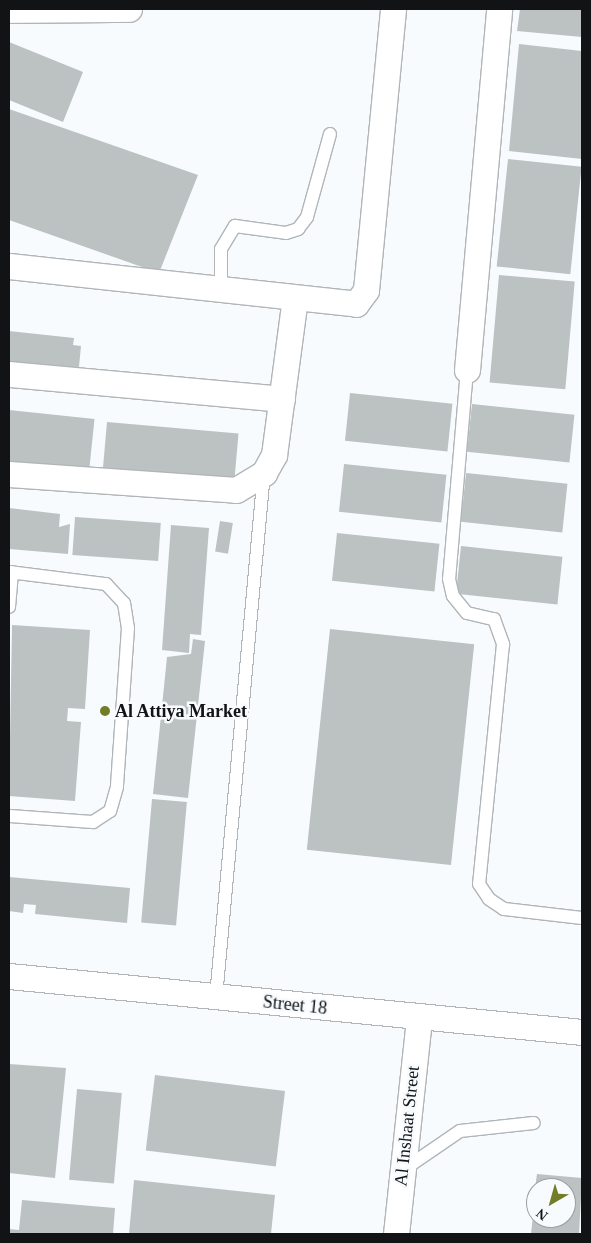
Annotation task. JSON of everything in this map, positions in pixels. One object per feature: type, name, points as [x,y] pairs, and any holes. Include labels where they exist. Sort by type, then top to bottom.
[{"type":"street","points":[[9,10],[130,9]]},
{"type":"street","points":[[9,266],[356,304],[366,290],[393,9]]},
{"type":"street","points":[[467,370],[499,9]]},
{"type":"street","points":[[9,474],[236,490],[264,473],[274,455],[295,298]]},
{"type":"street","points":[[9,374],[282,399]]},
{"type":"street","name":"Street 18","points":[[9,976],[582,1032]]},
{"type":"street","name":"Al Inshaat Street","points":[[396,1234],[419,1017]]},
{"type":"lane","points":[[221,290],[221,249],[235,226],[286,233],[298,229],[307,217],[330,134]]},
{"type":"lane","points":[[467,370],[450,579],[453,596],[467,613],[494,619],[502,644],[479,884],[489,900],[504,909],[582,918]]},
{"type":"lane","points":[[216,997],[264,473]]},
{"type":"lane","points":[[9,607],[10,572],[106,584],[124,603],[128,628],[117,787],[110,811],[93,822],[9,816]]},
{"type":"lane","points":[[403,1170],[460,1131],[534,1123]]},
{"type":"building","points":[[520,9],[582,9],[582,37],[517,31]]},
{"type":"building","points":[[9,42],[83,72],[63,122],[9,100]]},
{"type":"building","points":[[519,44],[582,51],[582,159],[509,151]]},
{"type":"building","points":[[9,109],[198,175],[159,273],[9,220]]},
{"type":"building","points":[[508,159],[582,167],[570,274],[497,266]]},
{"type":"building","points":[[499,275],[575,282],[565,389],[490,383]]},
{"type":"building","points":[[9,331],[74,338],[73,345],[81,346],[78,377],[9,370]]},
{"type":"building","points":[[350,393],[452,404],[447,452],[345,441]]},
{"type":"building","points":[[472,404],[574,415],[569,463],[467,452]]},
{"type":"building","points":[[9,410],[95,419],[89,474],[9,465]]},
{"type":"building","points":[[107,422],[238,434],[234,486],[102,475]]},
{"type":"building","points":[[344,464],[446,475],[441,523],[339,512]]},
{"type":"building","points":[[466,473],[567,484],[562,532],[461,522]]},
{"type":"building","points":[[9,508],[60,514],[59,527],[70,524],[68,554],[9,549]]},
{"type":"building","points":[[75,517],[161,523],[158,561],[72,555]]},
{"type":"building","points":[[220,521],[233,523],[228,554],[215,552]]},
{"type":"building","points":[[171,525],[209,528],[201,635],[190,634],[189,653],[162,650]]},
{"type":"building","points":[[337,533],[439,544],[434,592],[332,581]]},
{"type":"building","points":[[461,546],[562,557],[557,604],[456,594]]},
{"type":"building","points":[[12,625],[90,630],[85,709],[68,708],[67,721],[81,722],[75,801],[9,796]]},
{"type":"building","points":[[330,629],[474,644],[451,865],[307,850]]},
{"type":"building","points":[[193,639],[205,641],[188,798],[153,794],[167,657],[191,654]]},
{"type":"building","points":[[152,799],[187,802],[176,926],[141,923]]},
{"type":"building","points":[[9,877],[130,888],[127,923],[35,914],[36,905],[24,904],[23,913],[9,911]]},
{"type":"building","points":[[9,1064],[66,1068],[55,1178],[9,1173]]},
{"type":"building","points":[[155,1075],[285,1091],[276,1166],[146,1150]]},
{"type":"building","points":[[77,1089],[122,1093],[114,1184],[69,1180]]},
{"type":"building","points":[[537,1174],[582,1178],[579,1234],[531,1234],[532,1228],[576,1228],[576,1178],[536,1178]]},
{"type":"building","points":[[134,1180],[275,1195],[271,1234],[129,1234]]},
{"type":"building","points":[[22,1200],[115,1208],[113,1234],[9,1234],[9,1229],[19,1230]]},
{"type":"place","name":"Al Attiya Market","points":[[105,711]]}]
